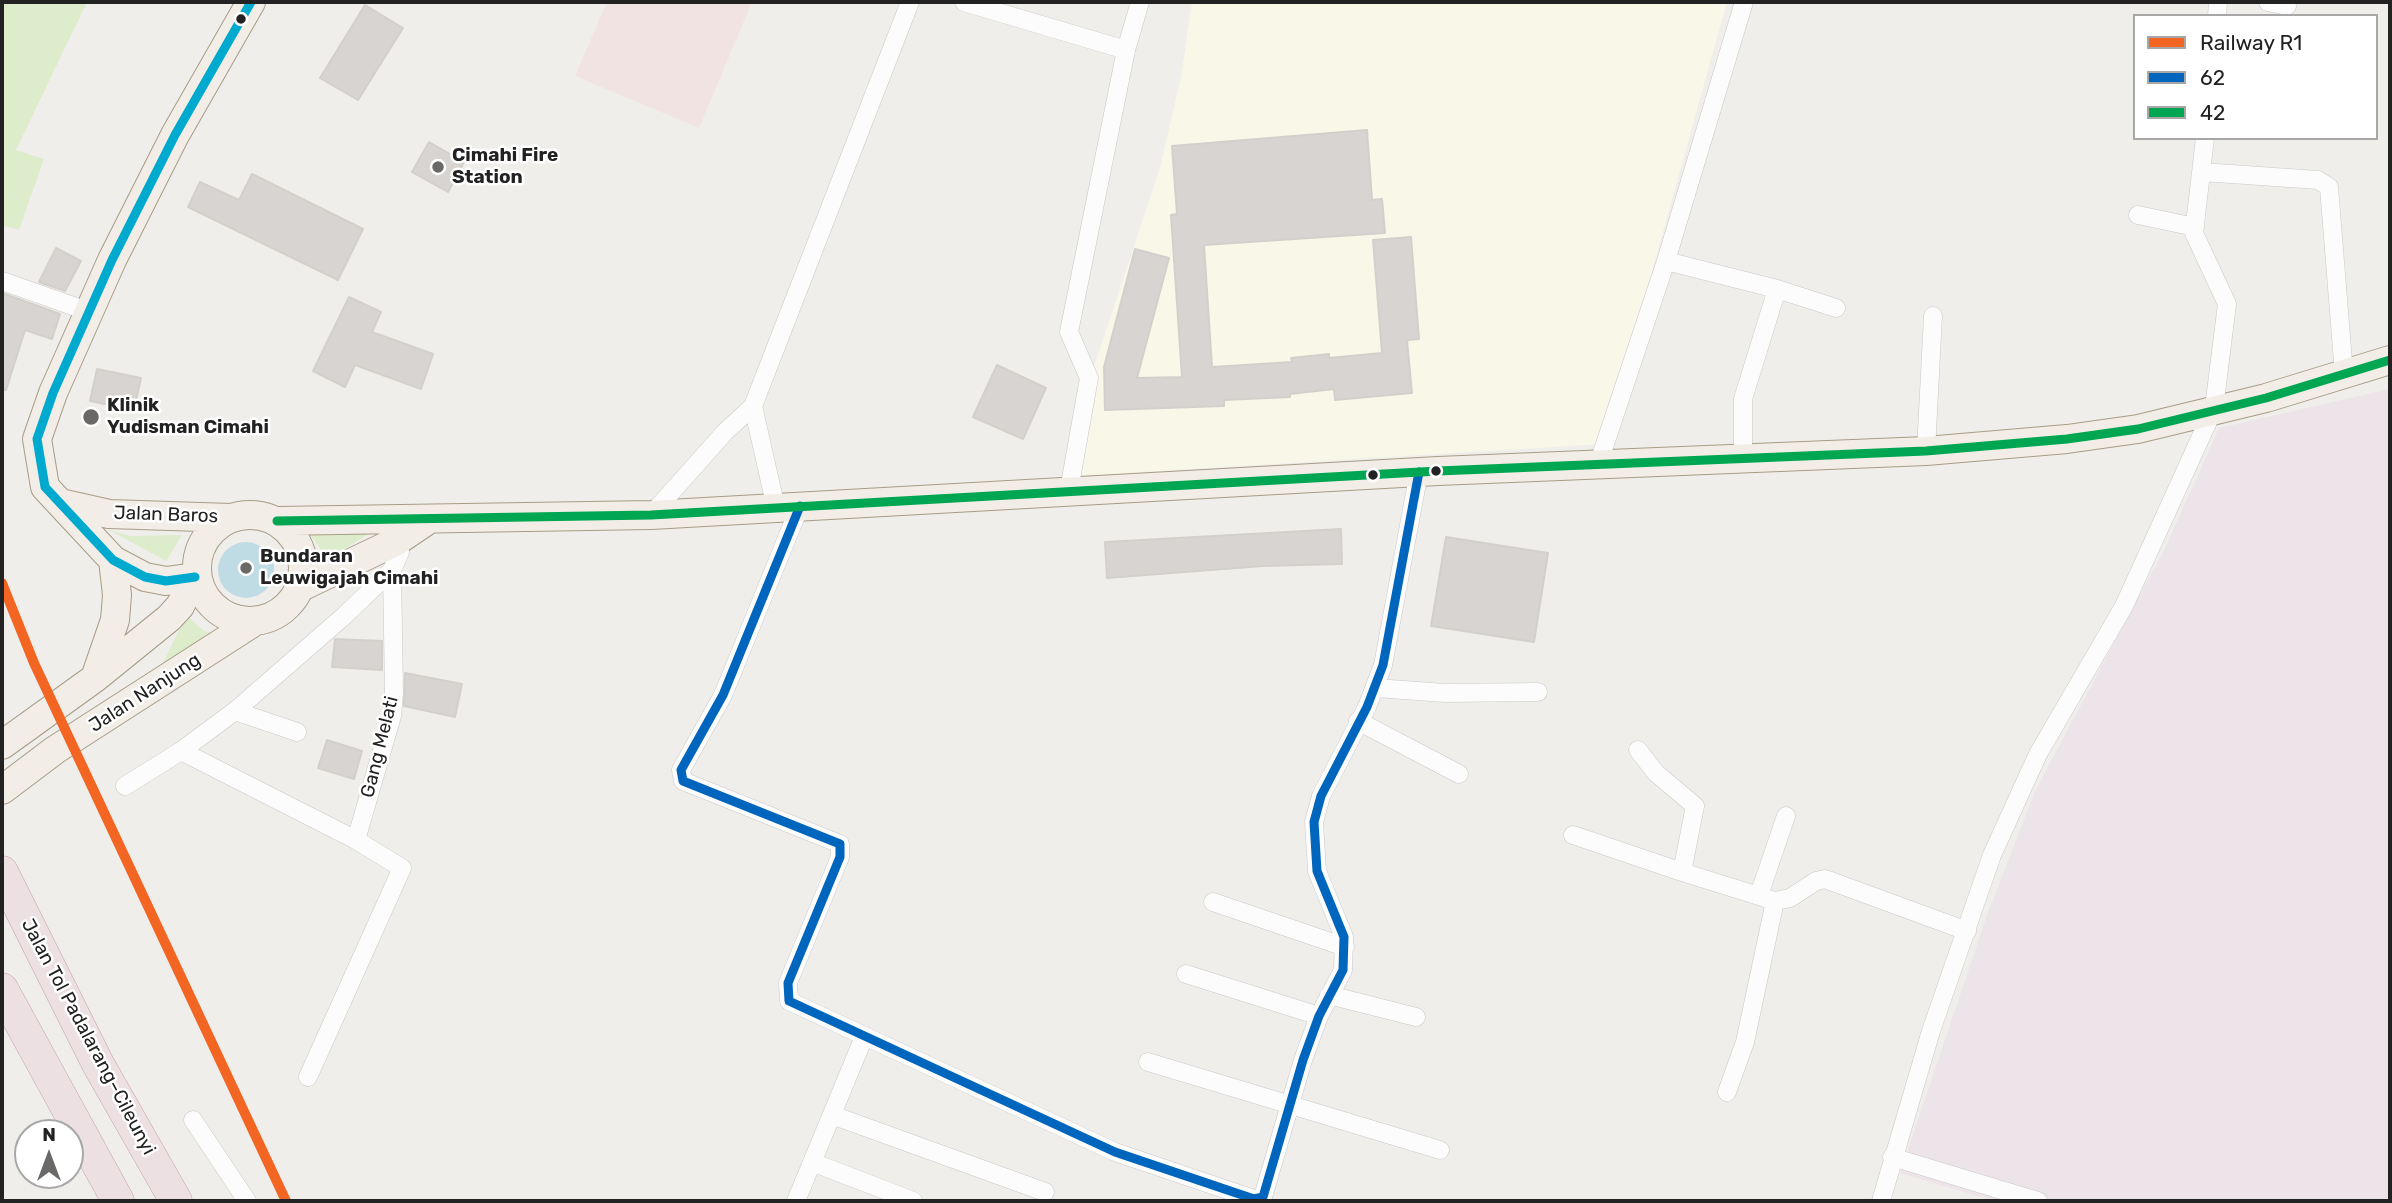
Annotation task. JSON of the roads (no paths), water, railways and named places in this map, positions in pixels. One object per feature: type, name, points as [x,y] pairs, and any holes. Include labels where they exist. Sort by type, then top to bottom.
[{"type":"highway","name":"Jalan Tol Padalarang–Cileunyi","points":[[2,872],[98,1063],[176,1201]]},
{"type":"highway","points":[[2,989],[118,1201]]},
{"type":"main road","name":"Jalan Baros","points":[[195,577],[166,581],[145,577],[113,559],[45,487],[37,439],[48,405],[175,135],[251,2]]},
{"type":"main road","points":[[428,520],[397,541],[301,587],[283,611],[254,622],[231,618],[211,605],[202,594],[195,577],[201,546],[218,525],[231,518],[262,516],[277,521],[428,520],[651,515],[1419,472],[1926,452],[2138,429],[2214,408],[2266,398],[2390,360]]},
{"type":"main road","name":"Jalan Baros","points":[[60,503],[109,514],[231,518]]},
{"type":"main road","points":[[277,521],[292,533],[301,550],[304,568],[301,587]]},
{"type":"main road","points":[[95,678],[115,620],[117,595],[113,559]]},
{"type":"main road","name":"Jalan Nanjung","points":[[2,745],[95,678],[169,618],[180,606],[195,577]]},
{"type":"main road","name":"Jalan Nanjung","points":[[2,790],[55,750],[254,622]]},
{"type":"street","points":[[651,515],[725,432],[753,406],[910,2]]},
{"type":"street","points":[[964,2],[1126,50]]},
{"type":"street","points":[[1069,490],[1089,378],[1069,332],[1126,50],[1140,2]]},
{"type":"street","points":[[1598,465],[1666,261],[1744,2]]},
{"type":"street","points":[[2268,2],[2287,6]]},
{"type":"street","points":[[1881,1201],[1931,1031],[1992,855],[2038,754],[2124,606],[2214,408],[2227,304],[2197,242],[2195,227],[2205,140]]},
{"type":"street","points":[[2202,172],[2318,180],[2329,187],[2344,374]]},
{"type":"street","points":[[2138,215],[2195,227]]},
{"type":"street","points":[[1666,261],[1777,289],[1836,308]]},
{"type":"street","points":[[2,282],[90,313]]},
{"type":"street","points":[[1744,460],[1743,399],[1777,289]]},
{"type":"street","points":[[1926,452],[1933,316]]},
{"type":"street","points":[[753,406],[788,507],[755,622],[723,695],[682,764],[681,776],[683,781],[840,844],[840,857],[788,983],[787,997],[792,1004],[1115,1152],[1240,1198],[1263,1197],[1287,1105],[1319,1016],[1343,970],[1345,947],[1317,871],[1312,836],[1321,796],[1376,688],[1383,665],[1419,472]]},
{"type":"street","name":"Gang Melati","points":[[356,840],[393,704],[392,570],[400,552],[397,541]]},
{"type":"street","points":[[125,786],[181,751],[235,711],[344,617],[392,570]]},
{"type":"street","points":[[1376,688],[1445,693],[1538,692]]},
{"type":"street","points":[[235,711],[298,732]]},
{"type":"street","points":[[1358,721],[1459,774]]},
{"type":"street","points":[[1638,750],[1656,773],[1695,806],[1682,872]]},
{"type":"street","points":[[181,751],[399,864],[402,874],[308,1077]]},
{"type":"street","points":[[1727,1092],[1745,1042],[1767,898],[1786,816]]},
{"type":"street","points":[[1573,835],[1767,898],[1790,898],[1816,881],[1825,879],[1967,931]]},
{"type":"street","points":[[1213,902],[1345,947]]},
{"type":"street","points":[[1186,974],[1319,1016]]},
{"type":"street","points":[[1329,995],[1416,1017]]},
{"type":"street","points":[[796,1201],[864,1037]]},
{"type":"street","points":[[1148,1062],[1440,1150]]},
{"type":"street","points":[[832,1115],[1045,1192]]},
{"type":"street","points":[[193,1120],[247,1201]]},
{"type":"street","points":[[1892,1157],[2038,1201]]},
{"type":"street","points":[[812,1162],[913,1201]]},
{"type":"water","points":[[246,542],[257,544],[266,550],[272,559],[272,581],[266,590],[257,596],[246,598],[235,596],[226,590],[220,581],[218,570],[220,559],[226,550],[235,544]]},
{"type":"rail line","name":"R1","points":[[2,583],[34,663],[286,1201]]},
{"type":"place","name":"Cimahi Fire Station","points":[[438,167]]},
{"type":"place","name":"Klinik Yudisman Cimahi","points":[[91,417]]},
{"type":"place","name":"Bundaran Leuwigajah Cimahi","points":[[246,568]]}]
